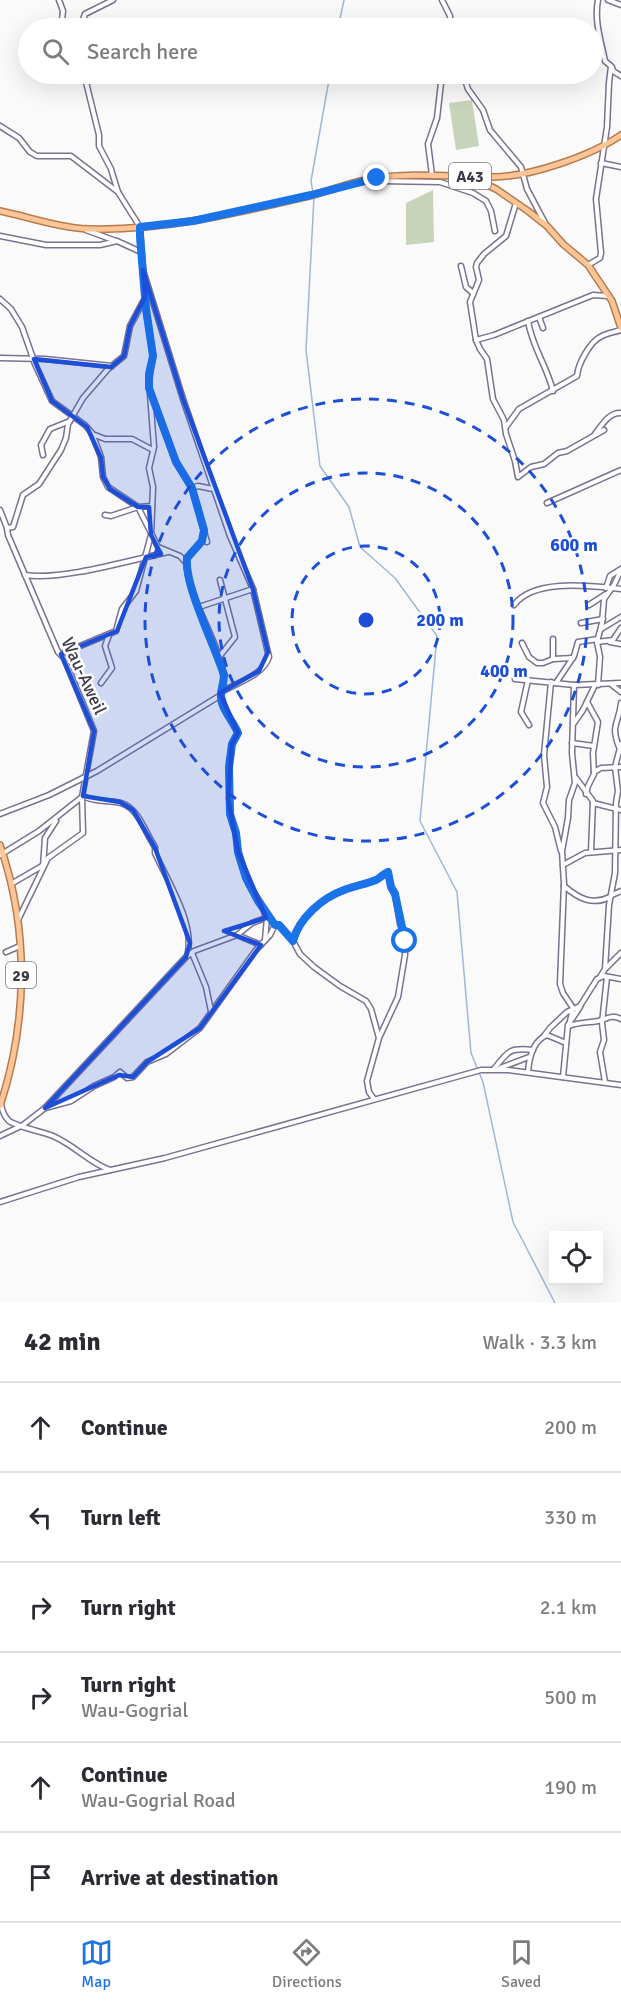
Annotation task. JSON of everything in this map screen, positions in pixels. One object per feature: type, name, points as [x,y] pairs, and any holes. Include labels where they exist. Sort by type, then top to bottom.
[{"type":"main road","name":"A43","points":[[0,211],[83,228],[140,227],[193,221],[377,178],[432,175],[495,177],[524,173],[586,154],[621,135]]},
{"type":"main road","points":[[468,176],[496,189],[516,202],[547,226],[563,244],[588,265],[615,306],[621,329]]},
{"type":"main road","name":"29","points":[[0,845],[18,920],[22,981],[17,1033],[10,1072],[0,1105]]},
{"type":"street","points":[[59,0],[63,11],[62,18]]},
{"type":"street","points":[[84,18],[85,14],[113,0]]},
{"type":"street","points":[[442,0],[450,18]]},
{"type":"street","points":[[598,0],[598,18]]},
{"type":"street","points":[[608,0],[621,5]]},
{"type":"street","points":[[603,53],[605,62],[621,76]]},
{"type":"street","points":[[588,265],[600,258],[601,253],[596,199],[607,127],[611,66]]},
{"type":"street","points":[[61,654],[116,631],[123,609],[136,591],[151,535],[153,487],[149,468],[153,450],[153,425],[149,374],[153,356],[145,297],[140,227],[118,192],[111,169],[99,146],[86,84]]},
{"type":"street","points":[[432,175],[428,144],[437,117],[441,84]]},
{"type":"street","points":[[467,84],[484,112],[488,127],[521,167],[527,189],[547,226]]},
{"type":"street","points":[[0,126],[19,138],[30,152],[37,156],[71,156],[118,192]]},
{"type":"street","points":[[601,163],[621,167]]},
{"type":"street","points":[[377,178],[380,181],[440,182],[473,193],[486,201],[491,211],[495,231]]},
{"type":"street","points":[[516,202],[506,236],[484,254],[477,264],[479,280],[470,302],[476,340],[487,359],[493,399],[502,413],[518,477],[531,467],[544,464],[558,453],[567,451],[604,430]]},
{"type":"street","points":[[83,228],[141,252]]},
{"type":"street","points":[[0,236],[46,245],[100,245],[117,241]]},
{"type":"street","points":[[461,266],[466,287],[473,293]]},
{"type":"street","points":[[0,814],[50,795],[86,776],[253,675],[267,661],[268,652],[253,589],[214,489],[143,270]]},
{"type":"street","points":[[476,340],[484,339],[592,294],[608,296]]},
{"type":"street","points":[[7,528],[13,528],[23,495],[39,484],[61,450],[68,424],[88,391],[112,365],[124,356],[130,326],[145,297]]},
{"type":"street","points":[[0,299],[11,309],[22,327],[52,401],[72,418],[85,425],[97,437],[132,439],[153,450]]},
{"type":"street","points":[[539,317],[543,328]]},
{"type":"street","points":[[528,321],[539,361],[549,376],[553,391]]},
{"type":"street","points":[[506,427],[519,410],[532,400],[553,391],[577,376],[585,353],[600,336],[621,329]]},
{"type":"street","points":[[0,358],[112,365]]},
{"type":"street","points":[[150,391],[176,462],[192,488],[207,542]]},
{"type":"street","points":[[153,425],[157,410]]},
{"type":"street","points":[[590,438],[610,416],[616,412],[621,413]]},
{"type":"street","points":[[43,455],[41,445],[48,432],[72,418]]},
{"type":"street","points":[[92,433],[101,457],[102,477],[108,488],[138,507],[158,547],[180,556],[187,564],[199,607],[224,675],[222,693],[226,711],[238,733],[232,744],[229,767],[230,814],[246,878],[268,918],[275,925],[279,925],[293,941],[300,954],[340,986],[366,1001],[371,1009],[379,1038]]},
{"type":"street","points":[[547,503],[621,470]]},
{"type":"street","points":[[192,488],[198,486],[214,489]]},
{"type":"street","points":[[105,515],[111,516],[138,507],[152,506]]},
{"type":"street","name":"Wau-Aweil","points":[[0,510],[25,575],[58,652],[64,658],[94,731],[83,796],[83,833],[52,854],[43,867]]},
{"type":"street","points":[[187,564],[189,555],[202,541],[204,532]]},
{"type":"street","points":[[25,575],[39,578],[169,552]]},
{"type":"street","points":[[606,588],[610,576],[621,570]]},
{"type":"street","points":[[589,604],[612,589],[621,570]]},
{"type":"street","points":[[30,586],[39,578]]},
{"type":"street","points":[[218,657],[235,637],[220,580]]},
{"type":"street","points":[[514,605],[527,593],[541,589],[557,587],[621,589]]},
{"type":"street","points":[[199,607],[253,589]]},
{"type":"street","points":[[573,723],[596,685],[600,655],[598,641],[607,594]]},
{"type":"street","points":[[601,629],[621,617]]},
{"type":"street","points":[[581,622],[603,619]]},
{"type":"street","points":[[607,642],[614,638],[621,629]]},
{"type":"street","points":[[102,683],[112,668],[105,646],[109,634]]},
{"type":"street","points":[[553,639],[553,659]]},
{"type":"street","points":[[562,851],[555,827],[543,803],[546,787],[544,755],[554,683],[574,657],[578,642],[598,641],[621,644]]},
{"type":"street","points":[[522,643],[527,655],[535,662],[543,663],[553,659],[574,657]]},
{"type":"street","points":[[515,679],[574,685],[621,683]]},
{"type":"street","points":[[528,680],[521,712],[529,725]]},
{"type":"street","points":[[563,1077],[566,1043],[573,1008],[561,987],[564,886],[562,851],[574,785],[572,743],[574,685]]},
{"type":"street","points":[[612,685],[621,692]]},
{"type":"street","points":[[586,794],[594,772],[594,746],[598,721],[587,702]]},
{"type":"street","points":[[605,969],[612,882],[615,872],[614,851],[618,810],[615,768],[620,746],[614,734],[621,703]]},
{"type":"street","points":[[572,743],[594,746]]},
{"type":"street","points":[[593,764],[601,768],[621,767]]},
{"type":"street","points":[[594,772],[601,768]]},
{"type":"street","points":[[574,775],[593,803],[618,810]]},
{"type":"street","points":[[1,854],[39,831],[83,796],[94,801],[120,802],[133,810],[155,847],[155,853],[186,923],[190,943],[186,957]]},
{"type":"street","points":[[591,852],[593,803]]},
{"type":"street","points":[[18,920],[43,867],[45,838],[62,813]]},
{"type":"street","points":[[562,865],[577,856],[591,852],[621,850]]},
{"type":"street","points":[[11,884],[43,867]]},
{"type":"street","points":[[293,941],[299,926],[310,912],[326,900],[341,891],[377,879],[388,872],[405,936],[405,955],[398,997],[379,1038],[367,1081],[369,1092],[374,1099]]},
{"type":"street","points":[[564,886],[584,900],[601,901],[621,891]]},
{"type":"street","points":[[0,1136],[23,1125],[45,1108],[186,957],[237,934],[252,923],[268,918]]},
{"type":"street","points":[[265,940],[268,918]]},
{"type":"street","points":[[45,1108],[70,1101],[120,1072],[127,1078],[133,1077],[147,1062],[166,1054],[200,1028],[275,925]]},
{"type":"street","points":[[237,934],[261,945]]},
{"type":"street","points":[[6,952],[20,946]]},
{"type":"street","points":[[192,953],[206,987],[211,1012]]},
{"type":"street","points":[[569,1024],[591,986],[621,953]]},
{"type":"street","points":[[600,977],[620,978]]},
{"type":"street","points":[[605,1082],[600,1054],[604,1040],[602,1027],[608,977]]},
{"type":"street","points":[[528,1072],[530,1057],[539,1040],[573,1008],[580,1006]]},
{"type":"street","points":[[576,1014],[585,1021]]},
{"type":"street","points":[[569,1024],[612,1016],[621,1019]]},
{"type":"street","points":[[544,1036],[554,1037],[566,1043]]},
{"type":"street","points":[[493,1070],[512,1050],[517,1048],[533,1050]]},
{"type":"street","points":[[493,1070],[530,1057]]},
{"type":"street","points":[[0,1202],[80,1177],[165,1158],[481,1070],[528,1072],[621,1085]]},
{"type":"street","points":[[0,1105],[8,1120],[52,1136],[111,1170]]},
{"type":"highlighted area","points":[[143,270],[183,399],[253,589],[268,652],[259,671],[220,693],[238,733],[232,744],[228,799],[238,851],[266,918],[224,931],[261,945],[200,1028],[147,1062],[133,1077],[119,1075],[45,1108],[186,957],[190,943],[155,848],[133,810],[120,802],[83,796],[94,731],[61,654],[117,631],[146,557],[161,554],[151,535],[149,507],[138,507],[110,489],[103,477],[101,458],[87,427],[52,401],[34,359],[111,367],[124,356],[130,326],[145,297]]},
{"type":"green space","points":[[472,100],[479,146],[456,150],[449,103]]},
{"type":"green space","points":[[433,190],[434,242],[406,245],[406,203]]},
{"type":"waterway","points":[[340,18],[344,0]]},
{"type":"waterway","points":[[313,193],[311,181],[328,84]]},
{"type":"waterway","points":[[314,197],[306,350],[320,466],[349,507],[360,547],[395,578],[437,636],[420,821],[457,892],[471,1053],[483,1082],[513,1222],[555,1303]]},
{"type":"route","points":[[377,178],[193,221],[140,227],[140,237],[142,281],[153,356],[148,381],[149,388],[176,462],[192,488],[204,530],[202,541],[187,558],[187,568],[224,675],[221,695],[226,711],[238,733],[232,744],[228,799],[238,852],[246,878],[258,901],[275,925],[279,925],[293,941],[296,931],[310,912],[326,900],[341,891],[377,879],[388,872],[405,941]]}]
